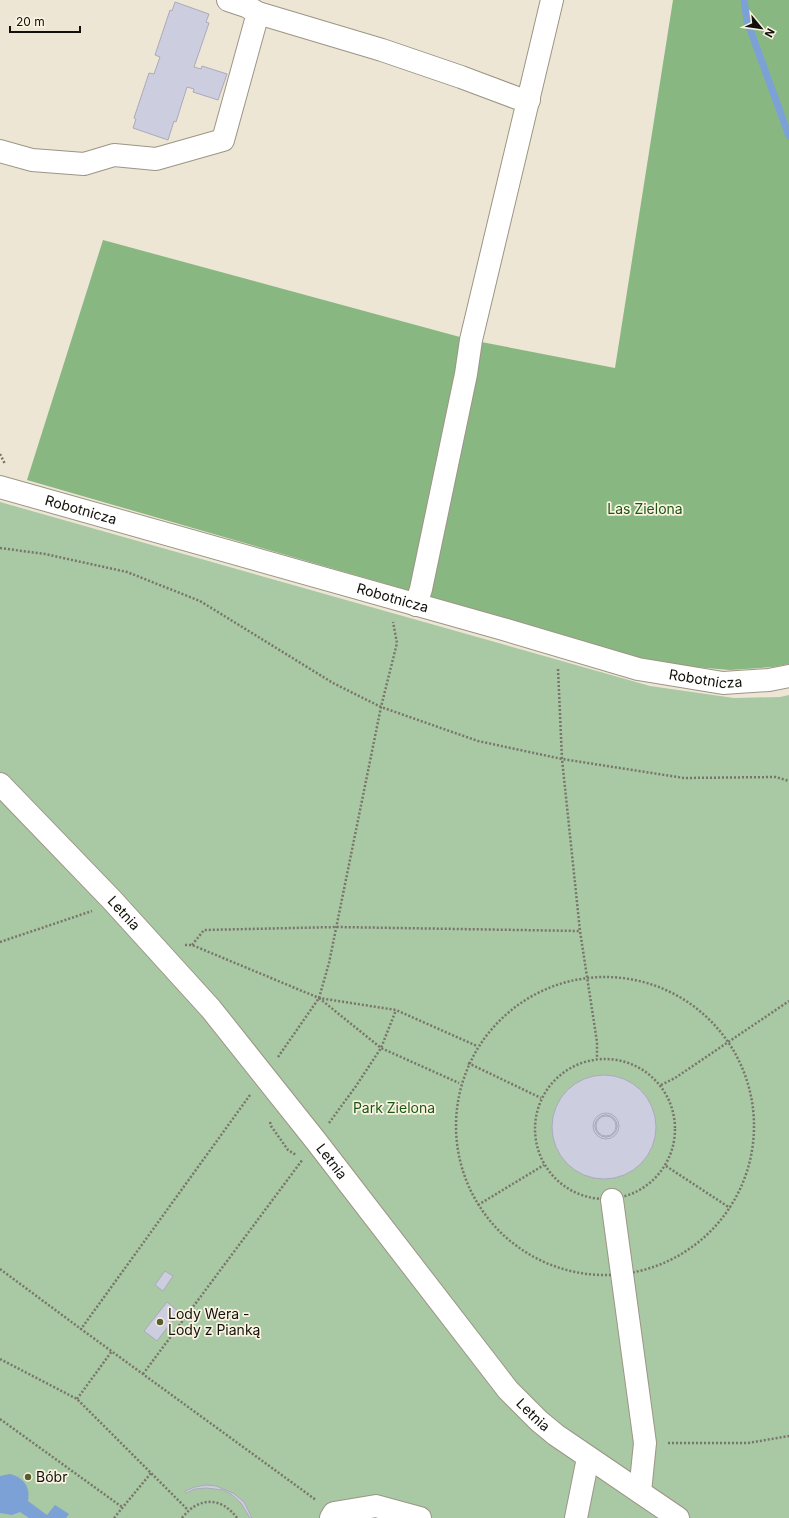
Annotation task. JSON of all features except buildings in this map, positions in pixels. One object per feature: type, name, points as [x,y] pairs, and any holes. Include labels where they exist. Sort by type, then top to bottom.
[{"type":"street","points":[[228,0],[246,6],[258,14],[382,50],[517,98],[529,100]]},
{"type":"street","points":[[407,602],[421,589],[466,374],[471,340],[552,0]]},
{"type":"street","points":[[0,151],[32,160],[84,164],[114,155],[156,159],[223,140],[258,14]]},
{"type":"street","name":"Robotnicza","points":[[0,487],[638,669],[723,683],[769,680],[789,676]]},
{"type":"street","name":"Letnia","points":[[0,784],[112,900],[211,1009],[316,1141],[508,1390],[550,1431],[678,1518]]},
{"type":"street","points":[[612,1200],[645,1443],[640,1492]]},
{"type":"street","points":[[576,1518],[588,1458]]},
{"type":"street","points":[[333,1516],[376,1506],[420,1518]]},
{"type":"path","points":[[0,548],[45,554],[127,572],[200,601],[333,683],[381,707],[478,741],[562,759],[684,778],[776,777],[789,781]]},
{"type":"path","points":[[81,1329],[265,1076],[319,998],[337,927],[381,707],[397,643],[392,618],[407,602]]},
{"type":"path","points":[[557,645],[562,759],[580,931],[597,1042],[597,1058]]},
{"type":"path","points":[[0,942],[89,912],[112,900]]},
{"type":"path","points":[[192,945],[204,930],[337,927],[580,931]]},
{"type":"path","points":[[154,946],[192,945],[319,998],[396,1010],[477,1046]]},
{"type":"path","points":[[619,977],[651,984],[682,997],[699,1010],[721,1030],[729,1042],[745,1073],[753,1107],[754,1142],[746,1177],[730,1208],[714,1228],[694,1246],[666,1262],[648,1269],[604,1276],[563,1271],[540,1262],[512,1244],[495,1228],[478,1206],[462,1172],[458,1143],[459,1083],[477,1046],[491,1028],[520,1005],[551,985],[586,978],[619,977]]},
{"type":"path","points":[[319,998],[381,1048],[459,1083]]},
{"type":"path","points":[[661,1085],[675,1078],[789,1001]]},
{"type":"path","points":[[143,1374],[356,1086],[381,1048],[396,1010]]},
{"type":"path","points":[[597,1058],[615,1059],[633,1063],[648,1073],[661,1085],[672,1104],[676,1125],[674,1146],[666,1166],[643,1189],[612,1200],[585,1197],[562,1185],[544,1165],[536,1144],[535,1121],[541,1098],[555,1079],[574,1065],[597,1058]]},
{"type":"path","points":[[468,1064],[541,1098]]},
{"type":"path","points":[[478,1206],[544,1165]]},
{"type":"path","points":[[666,1166],[730,1208]]},
{"type":"path","points":[[0,1270],[112,1351],[333,1516]]},
{"type":"path","points":[[77,1399],[112,1351]]},
{"type":"path","points":[[0,1359],[77,1399],[188,1510]]},
{"type":"path","points":[[0,1419],[122,1507]]},
{"type":"path","points":[[645,1443],[748,1443],[789,1436]]},
{"type":"path","points":[[114,1518],[151,1473]]},
{"type":"path","points":[[182,1518],[188,1510],[198,1504],[208,1501],[220,1503],[229,1509],[237,1518]]},
{"type":"green space","name":"Las Zielona","points":[[673,0],[789,0],[789,664],[773,667],[730,670],[657,664],[556,633],[27,480],[103,240],[471,340],[615,368]]},
{"type":"green space","name":"Park Zielona","points":[[0,502],[650,686],[734,698],[780,697],[789,695],[789,1518],[0,1518]]},
{"type":"water","points":[[10,1474],[15,1475],[25,1483],[29,1496],[28,1501],[47,1515],[55,1505],[69,1514],[66,1518],[29,1518],[20,1512],[12,1515],[0,1513],[0,1476]]},
{"type":"waterway","points":[[744,0],[747,21],[789,136]]},
{"type":"place","name":"Lody Wera - Lody z Pianką","points":[[160,1322]]},
{"type":"place","name":"Bóbr","points":[[28,1477]]}]
